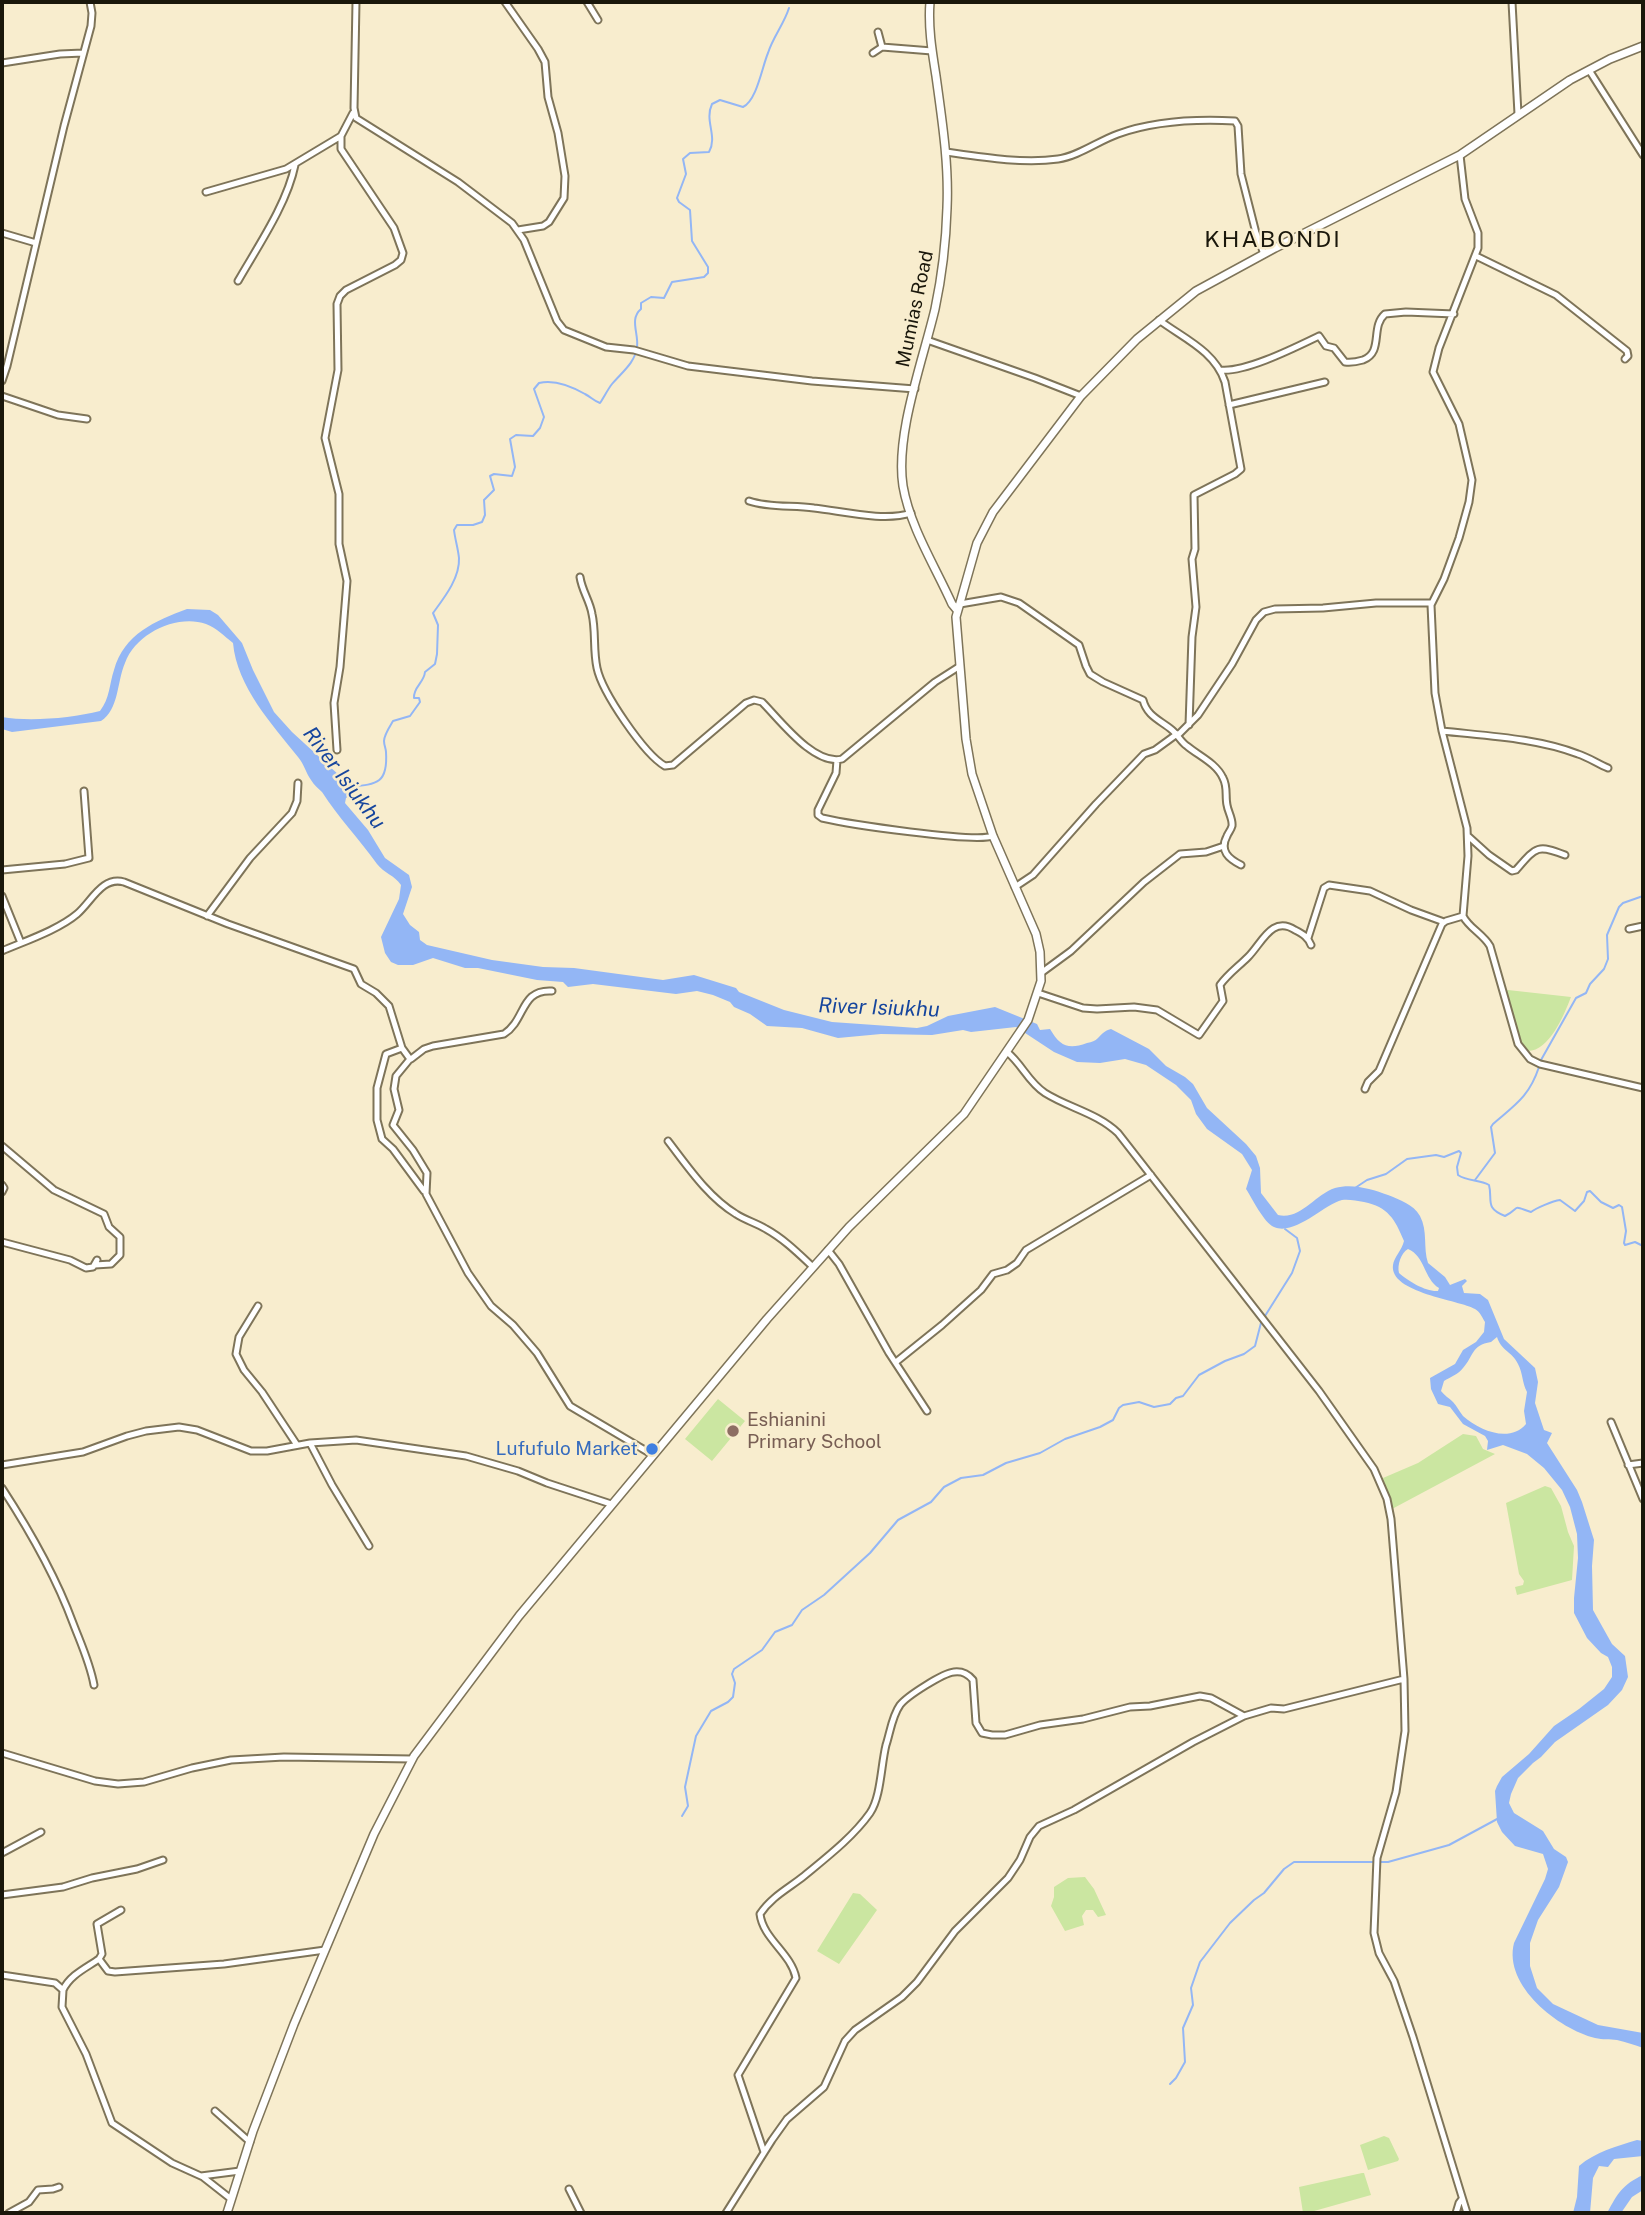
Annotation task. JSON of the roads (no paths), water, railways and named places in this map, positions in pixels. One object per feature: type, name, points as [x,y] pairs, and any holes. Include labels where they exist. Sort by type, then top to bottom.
[{"type":"street","points":[[2,381],[92,19],[90,2]]},
{"type":"street","points":[[337,750],[334,712],[346,581],[339,544],[339,494],[325,438],[338,370],[337,304],[346,290],[395,265],[401,260],[403,253],[394,228],[341,149],[341,136],[354,112],[356,2]]},
{"type":"street","points":[[505,2],[545,62],[548,97],[558,133],[565,176],[564,198],[550,222],[543,226],[518,230]]},
{"type":"street","points":[[587,2],[598,20]]},
{"type":"street","name":"Mumias Road","points":[[930,2],[932,51],[946,152],[948,206],[944,257],[903,447],[902,468],[905,494],[911,513],[952,604],[959,607]]},
{"type":"street","points":[[1512,2],[1518,114]]},
{"type":"street","points":[[878,32],[882,47]]},
{"type":"street","points":[[227,2213],[277,2065],[374,1834],[412,1759],[519,1616],[813,1267],[964,1114],[1028,1020],[1038,993],[1041,973],[1038,940],[977,792],[969,760],[960,666],[959,607],[977,543],[989,517],[1081,396],[1159,320],[1204,285],[1460,155],[1561,85],[1643,46]]},
{"type":"street","points":[[873,53],[882,47],[932,51]]},
{"type":"street","points":[[2,63],[83,53]]},
{"type":"street","points":[[1589,70],[1643,155]]},
{"type":"street","points":[[354,112],[359,120],[457,182],[505,217],[518,230],[560,326],[565,330],[611,349],[636,351],[695,367],[822,382],[915,389]]},
{"type":"street","points":[[946,152],[1014,161],[1058,159],[1135,129],[1179,122],[1235,121],[1238,126],[1245,193],[1264,254]]},
{"type":"street","points":[[206,192],[295,164],[341,136]]},
{"type":"street","points":[[1460,155],[1467,206],[1479,236],[1476,256],[1439,348],[1433,372],[1459,425],[1468,458],[1471,484],[1468,506],[1455,551],[1431,603],[1435,693],[1468,836],[1463,916],[1490,946],[1518,1044],[1526,1055],[1544,1065],[1643,1088]]},
{"type":"street","points":[[238,281],[290,184],[295,164]]},
{"type":"street","points":[[2,233],[36,243]]},
{"type":"street","points":[[1476,256],[1562,300],[1627,351],[1628,356],[1625,359]]},
{"type":"street","points":[[1220,369],[1241,367],[1319,336],[1326,346],[1334,348],[1345,362],[1351,363],[1373,354],[1378,322],[1385,314],[1454,314]]},
{"type":"street","points":[[1159,320],[1201,348],[1220,369],[1225,382],[1241,470],[1194,495],[1195,549],[1192,559],[1196,607],[1191,650],[1189,725]]},
{"type":"street","points":[[927,340],[1081,396]]},
{"type":"street","points":[[1229,405],[1325,382]]},
{"type":"street","points":[[2,396],[58,415],[87,419]]},
{"type":"street","points":[[749,501],[878,517],[911,513]]},
{"type":"street","points":[[580,578],[592,613],[596,661],[604,687],[628,726],[661,764],[666,766],[673,765],[746,703],[754,700],[762,702],[804,745],[823,757],[838,760],[850,754],[935,682],[960,666]]},
{"type":"street","points":[[959,607],[1001,597],[1019,604],[1079,645],[1090,674],[1116,689],[1142,699],[1146,710],[1156,720],[1177,734],[1185,745],[1220,772],[1226,783],[1226,804],[1232,826],[1224,846],[1228,858],[1241,865]]},
{"type":"street","points":[[1015,887],[1033,875],[1144,754],[1155,750],[1189,725],[1232,664],[1256,620],[1264,612],[1275,609],[1376,603],[1431,603]]},
{"type":"street","points":[[1442,732],[1554,746],[1583,755],[1608,768]]},
{"type":"street","points":[[838,760],[836,773],[818,810],[820,817],[945,835],[982,838],[993,835]]},
{"type":"street","points":[[207,916],[250,858],[292,813],[297,801],[298,783]]},
{"type":"street","points":[[2,870],[65,864],[89,858],[84,791]]},
{"type":"street","points":[[1468,836],[1512,871],[1542,848],[1565,855]]},
{"type":"street","points":[[1041,973],[1071,951],[1144,882],[1180,854],[1206,852],[1224,846]]},
{"type":"street","points":[[2,951],[66,922],[78,914],[104,884],[114,880],[124,882],[207,916],[354,969],[361,984],[376,993],[389,1006],[402,1048],[411,1059]]},
{"type":"street","points":[[1038,993],[1083,1008],[1134,1007],[1157,1010],[1199,1035],[1223,1002],[1220,985],[1269,931],[1286,925],[1309,942],[1327,885],[1370,891],[1444,922],[1463,916]]},
{"type":"street","points":[[2,896],[21,943]]},
{"type":"street","points":[[1365,1089],[1379,1071],[1444,922]]},
{"type":"street","points":[[1629,929],[1643,926]]},
{"type":"street","points":[[426,1194],[427,1173],[393,1125],[399,1110],[394,1089],[399,1070],[424,1049],[505,1034],[512,1029],[522,1009],[535,993],[552,991]]},
{"type":"street","points":[[402,1048],[386,1054],[379,1073],[377,1120],[382,1139],[399,1156],[426,1194],[479,1290],[530,1345],[570,1406],[653,1455]]},
{"type":"street","points":[[1007,1052],[1035,1086],[1110,1125],[1134,1152],[1287,1348],[1380,1478],[1391,1519],[1405,1717],[1403,1751],[1394,1800],[1377,1858],[1374,1933],[1413,2037],[1466,2213]]},
{"type":"street","points":[[668,1142],[703,1185],[723,1204],[738,1216],[781,1238],[813,1267]]},
{"type":"street","points":[[2,1146],[54,1190],[104,1214],[110,1227],[120,1237],[120,1255],[111,1264],[96,1262],[86,1268],[70,1260],[2,1242]]},
{"type":"street","points":[[896,1362],[981,1290],[993,1274],[1012,1267],[1020,1261],[1026,1250],[1151,1175]]},
{"type":"street","points":[[2,1185],[2,1192]]},
{"type":"street","points":[[828,1250],[927,1411]]},
{"type":"street","points":[[258,1306],[239,1337],[236,1354],[244,1370],[297,1445]]},
{"type":"street","points":[[1611,1422],[1643,1500]]},
{"type":"street","points":[[2,1465],[83,1452],[127,1436],[165,1428],[197,1430],[251,1451],[356,1440],[466,1455],[611,1504]]},
{"type":"street","points":[[310,1443],[369,1546]]},
{"type":"street","points":[[1628,1465],[1643,1462]]},
{"type":"street","points":[[2,1488],[40,1549],[65,1599],[88,1658],[94,1685]]},
{"type":"street","points":[[764,2152],[738,2075],[796,1978],[768,1934],[760,1914],[776,1896],[850,1835],[872,1811],[888,1738],[901,1703],[946,1674],[957,1671],[965,1673],[973,1680],[976,1723],[982,1733],[992,1735],[1005,1735],[1040,1725],[1083,1719],[1130,1707],[1150,1706],[1200,1696],[1211,1698],[1244,1716]]},
{"type":"street","points":[[726,2213],[792,2113],[824,2087],[848,2037],[918,1982],[954,1931],[1008,1878],[1039,1826],[1244,1716],[1271,1708],[1284,1709],[1404,1679]]},
{"type":"street","points":[[2,1753],[95,1781],[118,1784],[144,1782],[231,1760],[284,1757],[412,1759]]},
{"type":"street","points":[[2,1853],[41,1832]]},
{"type":"street","points":[[2,1895],[63,1887],[163,1860]]},
{"type":"street","points":[[121,1910],[97,1924],[102,1954],[64,1987],[62,2007],[89,2062],[112,2123],[172,2163],[201,2176],[231,2199]]},
{"type":"street","points":[[99,1959],[111,1972],[225,1964],[325,1950]]},
{"type":"street","points":[[2,1975],[64,1987]]},
{"type":"street","points":[[215,2111],[250,2142]]},
{"type":"street","points":[[201,2176],[240,2171]]},
{"type":"street","points":[[9,2213],[29,2202],[34,2192],[60,2187]]},
{"type":"street","points":[[569,2189],[581,2213]]},
{"type":"street","points":[[1456,2213],[1462,2199]]},
{"type":"water","points":[[187,609],[210,610],[218,615],[242,643],[274,712],[352,787],[352,794],[346,798],[345,803],[368,830],[385,858],[409,875],[412,887],[403,914],[419,932],[420,940],[427,945],[492,960],[543,967],[574,968],[663,980],[694,975],[736,988],[739,992],[784,1010],[832,1022],[917,1028],[948,1016],[995,1007],[1037,1024],[1040,1030],[1050,1029],[1061,1043],[1070,1046],[1093,1041],[1111,1029],[1149,1049],[1166,1066],[1193,1084],[1207,1108],[1256,1156],[1260,1168],[1261,1193],[1278,1215],[1294,1214],[1327,1191],[1348,1186],[1382,1193],[1414,1208],[1422,1222],[1428,1263],[1445,1277],[1450,1285],[1465,1279],[1467,1281],[1462,1286],[1464,1293],[1480,1294],[1488,1300],[1504,1339],[1535,1368],[1538,1382],[1535,1403],[1544,1430],[1552,1433],[1547,1443],[1577,1490],[1594,1540],[1593,1610],[1612,1644],[1625,1656],[1628,1677],[1622,1690],[1608,1705],[1555,1742],[1518,1778],[1511,1794],[1509,1803],[1514,1813],[1543,1831],[1554,1849],[1566,1857],[1568,1862],[1559,1887],[1538,1920],[1530,1943],[1530,1966],[1537,1988],[1553,2004],[1598,2025],[1643,2033],[1643,2048],[1617,2040],[1595,2038],[1566,2025],[1537,2003],[1525,1990],[1517,1975],[1513,1959],[1514,1943],[1548,1869],[1543,1854],[1515,1846],[1502,1832],[1497,1822],[1495,1791],[1502,1777],[1529,1754],[1554,1726],[1604,1689],[1612,1677],[1612,1667],[1608,1657],[1587,1638],[1574,1613],[1577,1534],[1562,1490],[1544,1468],[1527,1454],[1503,1445],[1487,1450],[1488,1441],[1485,1436],[1463,1424],[1450,1407],[1438,1404],[1431,1389],[1430,1378],[1455,1364],[1463,1350],[1476,1342],[1484,1332],[1485,1322],[1475,1309],[1413,1289],[1395,1275],[1393,1265],[1404,1241],[1390,1215],[1372,1204],[1342,1200],[1300,1224],[1282,1229],[1270,1225],[1246,1189],[1252,1170],[1242,1154],[1207,1129],[1196,1114],[1191,1100],[1176,1085],[1146,1065],[1125,1059],[1100,1063],[1077,1062],[1054,1052],[1016,1027],[932,1035],[881,1034],[838,1038],[802,1028],[767,1026],[730,1002],[697,991],[676,994],[593,984],[568,987],[563,982],[465,968],[433,958],[413,965],[391,962],[385,953],[381,937],[399,899],[401,885],[377,864],[312,782],[300,760],[248,690],[241,675],[233,643],[214,628],[195,622],[171,624],[159,628],[138,643],[130,652],[122,670],[111,710],[101,721],[12,732],[2,729],[2,717],[51,719],[100,711],[125,647],[142,630]],"holes":[[[1408,1249],[1418,1257],[1430,1279],[1439,1288],[1438,1291],[1417,1285],[1399,1273],[1400,1260]],[[1497,1337],[1518,1364],[1527,1392],[1524,1411],[1526,1424],[1519,1430],[1504,1434],[1486,1430],[1463,1416],[1441,1391],[1444,1381],[1467,1364],[1476,1348]]]},
{"type":"water","points":[[1637,2140],[1643,2141],[1643,2156],[1614,2159],[1608,2167],[1599,2166],[1593,2178],[1590,2213],[1573,2213],[1579,2166],[1599,2153]]},
{"type":"water","points":[[1643,2175],[1643,2190],[1632,2197],[1621,2213],[1607,2213],[1621,2190]]},
{"type":"waterway","name":"River Isiukhu","points":[[350,787],[368,785],[383,776],[386,762],[384,741],[387,731],[393,721],[410,716],[420,702],[419,698],[414,698],[415,691],[425,672],[435,664],[437,654],[438,625],[433,613],[450,587],[459,565],[454,530],[457,525],[482,522],[485,515],[484,500],[494,490],[490,476],[512,476],[515,467],[510,439],[516,435],[533,436],[540,428],[544,417],[534,389],[539,383],[563,384],[600,403],[610,386],[634,358],[637,342],[636,317],[641,303],[651,297],[664,298],[672,282],[704,277],[708,273],[708,267],[692,241],[690,210],[677,198],[686,174],[683,159],[690,153],[709,152],[712,140],[709,116],[712,104],[720,100],[743,107],[752,98],[770,47],[789,8]]},
{"type":"waterway","points":[[1541,1060],[1576,998],[1586,993],[1590,984],[1604,969],[1608,959],[1607,935],[1619,907],[1643,896]]},
{"type":"waterway","points":[[1475,1180],[1495,1153],[1491,1127],[1526,1093],[1539,1067]]},
{"type":"waterway","points":[[1355,1188],[1367,1180],[1386,1174],[1407,1159],[1436,1155],[1444,1157],[1459,1151],[1458,1175],[1489,1185],[1492,1207],[1498,1213],[1505,1216],[1516,1208],[1531,1212],[1560,1200],[1575,1211],[1590,1191],[1601,1202],[1613,1208],[1619,1205],[1622,1207],[1625,1245],[1635,1242],[1643,1246]]},
{"type":"waterway","points":[[1265,1316],[1292,1273],[1300,1251],[1297,1238],[1285,1229]]},
{"type":"waterway","points":[[682,1816],[688,1806],[685,1787],[696,1736],[711,1711],[733,1697],[734,1669],[762,1650],[775,1632],[792,1625],[802,1610],[824,1595],[870,1553],[898,1520],[931,1502],[944,1487],[961,1478],[983,1475],[1006,1463],[1040,1453],[1065,1439],[1100,1427],[1113,1420],[1123,1405],[1139,1402],[1154,1407],[1170,1404],[1183,1396],[1199,1375],[1255,1346],[1262,1319]]},
{"type":"waterway","points":[[1380,1862],[1449,1845],[1499,1818]]},
{"type":"waterway","points":[[1170,2084],[1185,2062],[1183,2028],[1193,2005],[1191,1988],[1200,1962],[1230,1923],[1294,1862],[1374,1862]]},
{"type":"place","name":"Eshianini Primary School","points":[[733,1431]]},
{"type":"place","name":"Lufufulo Market","points":[[652,1449]]},
{"type":"district","name":"KHABONDI","points":[[1273,240]]}]
